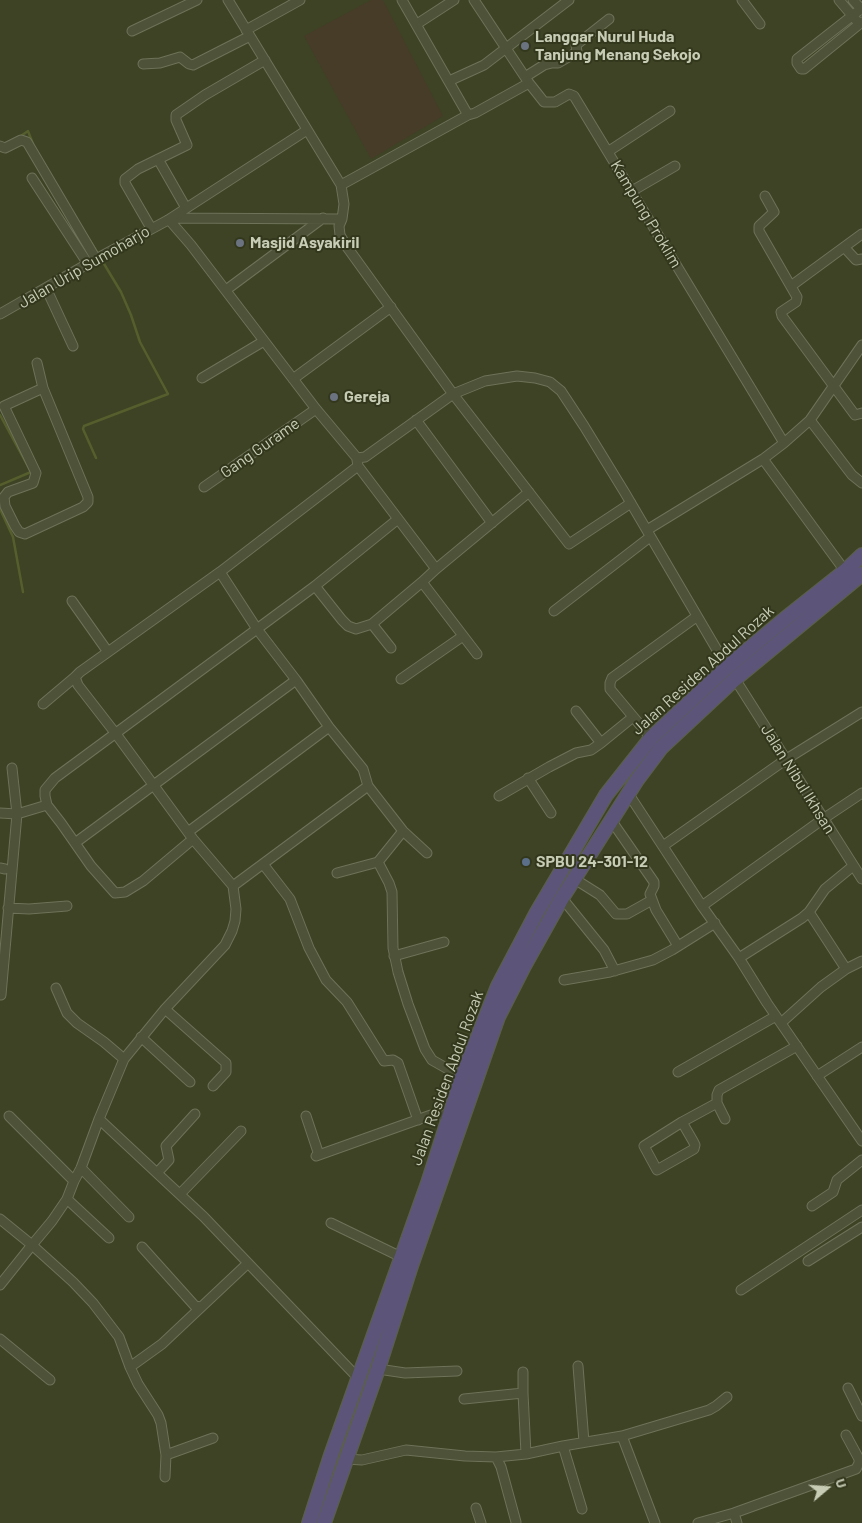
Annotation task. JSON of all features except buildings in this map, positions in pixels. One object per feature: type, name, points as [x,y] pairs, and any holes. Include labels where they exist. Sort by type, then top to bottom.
[{"type":"highway","name":"Jalan Residen Abdul Rozak","points":[[309,1523],[358,1378],[406,1262],[498,1017],[573,878],[628,793],[661,748],[735,679],[857,576],[862,555]]},
{"type":"highway","name":"Jalan Residen Abdul Rozak","points":[[324,1523],[378,1369],[428,1183],[462,1077],[498,986],[538,912],[606,795],[651,738],[727,667],[786,618],[857,576]]},
{"type":"street","points":[[132,32],[197,0]]},
{"type":"street","points":[[228,0],[341,186],[344,204],[339,226],[340,235],[347,247],[453,394],[569,544],[631,502]]},
{"type":"street","points":[[143,64],[180,57],[193,65],[300,0]]},
{"type":"street","points":[[402,0],[468,114]]},
{"type":"street","points":[[417,24],[454,0]]},
{"type":"street","name":"Kampung Proklim","points":[[474,0],[527,80],[544,102],[555,102],[569,94],[574,96],[609,150],[784,443]]},
{"type":"street","points":[[449,81],[484,65],[506,46],[569,0]]},
{"type":"street","points":[[742,0],[760,24]]},
{"type":"street","points":[[839,0],[852,15],[861,22],[804,69],[801,68],[797,62],[798,59],[852,15],[861,9],[853,0]]},
{"type":"street","points":[[341,186],[468,114],[475,113],[527,80],[544,65],[552,62],[558,63],[577,52],[576,45],[609,19]]},
{"type":"street","points":[[152,228],[124,181],[133,172],[187,144],[176,120],[176,115],[205,95],[265,60]]},
{"type":"street","points":[[609,150],[670,111]]},
{"type":"street","name":"Jalan Urip Sumoharjo","points":[[0,314],[169,219],[307,130]]},
{"type":"street","points":[[0,146],[8,147],[19,140],[27,142],[100,257]]},
{"type":"street","points":[[158,159],[186,208]]},
{"type":"street","points":[[632,191],[675,166]]},
{"type":"street","points":[[32,178],[88,264]]},
{"type":"street","points":[[765,196],[774,212],[759,226],[759,231],[797,297],[797,301],[782,311],[782,316],[855,414],[862,413]]},
{"type":"street","points":[[226,290],[323,218]]},
{"type":"street","points":[[169,219],[342,219]]},
{"type":"street","points":[[169,219],[358,462],[436,569]]},
{"type":"street","points":[[791,286],[862,234]]},
{"type":"street","points":[[844,247],[857,260],[862,259]]},
{"type":"street","points":[[46,288],[73,346]]},
{"type":"street","points":[[293,379],[391,307]]},
{"type":"street","points":[[202,378],[264,341]]},
{"type":"street","points":[[554,611],[649,534],[763,459],[784,443],[810,420],[862,345]]},
{"type":"street","points":[[36,363],[43,388],[88,497],[88,502],[83,507],[24,534],[19,532],[4,506],[4,497],[8,492],[33,483],[36,473],[2,407],[43,388]]},
{"type":"street","points":[[43,704],[108,652],[220,572],[358,462],[453,394],[486,381],[501,377],[517,376],[550,382],[561,391],[631,502],[696,617],[727,667]]},
{"type":"street","name":"Gang Gurame","points":[[204,487],[316,409]]},
{"type":"street","points":[[416,420],[492,523]]},
{"type":"street","points":[[810,420],[852,475],[862,483]]},
{"type":"street","points":[[763,459],[857,576]]},
{"type":"street","points":[[315,586],[348,626],[356,629],[372,624],[530,492]]},
{"type":"street","points":[[329,727],[190,836],[143,881],[125,892],[115,893],[91,866],[47,805],[45,790],[55,778],[315,586],[398,519]]},
{"type":"street","points":[[220,572],[257,629],[329,727],[363,769],[368,786],[403,831],[427,853]]},
{"type":"street","points":[[422,582],[477,654]]},
{"type":"street","points":[[72,600],[108,652]]},
{"type":"street","points":[[651,738],[610,689],[610,682],[612,678],[696,617]]},
{"type":"street","points":[[372,624],[391,648]]},
{"type":"street","points":[[401,679],[463,636]]},
{"type":"street","points":[[0,1285],[52,1221],[67,1199],[124,1059],[165,1009],[228,941],[236,915],[233,886],[190,836],[74,678]]},
{"type":"street","name":"Jalan Nibul Ikhsan","points":[[735,679],[862,879]]},
{"type":"street","points":[[75,843],[296,680]]},
{"type":"street","points":[[576,711],[601,743]]},
{"type":"street","points":[[663,846],[785,760],[862,712]]},
{"type":"street","points":[[498,796],[576,753],[591,750],[633,717]]},
{"type":"street","points":[[1,995],[5,913],[17,814],[12,768]]},
{"type":"street","points":[[528,778],[551,813]]},
{"type":"street","points":[[233,886],[368,786]]},
{"type":"street","points":[[628,793],[702,906],[739,958],[778,1020],[860,1135]]},
{"type":"street","points":[[702,906],[862,793]]},
{"type":"street","points":[[0,813],[17,814],[47,805]]},
{"type":"street","points":[[611,820],[654,882],[650,892],[652,900],[678,946]]},
{"type":"street","points":[[337,873],[378,862],[403,831]]},
{"type":"street","points":[[378,862],[392,892],[394,956],[408,1004],[425,1049],[432,1060],[462,1077]]},
{"type":"street","points":[[262,864],[290,899],[309,948],[326,980],[347,1002],[384,1061],[393,1060],[398,1063],[418,1120]]},
{"type":"street","points":[[739,958],[809,912],[825,890],[853,866]]},
{"type":"street","points":[[573,878],[600,895],[616,914],[627,914],[652,900]]},
{"type":"street","points":[[562,898],[604,950],[615,971]]},
{"type":"street","points":[[5,913],[67,906]]},
{"type":"street","points":[[809,912],[846,969]]},
{"type":"street","points":[[564,980],[615,971],[653,960],[715,923]]},
{"type":"street","points":[[394,956],[444,942]]},
{"type":"street","points":[[678,1072],[778,1020],[820,987],[846,969],[862,961]]},
{"type":"street","points":[[56,988],[67,1013],[124,1059]]},
{"type":"street","points":[[165,1009],[225,1061],[227,1070],[213,1086]]},
{"type":"street","points":[[141,1038],[190,1082]]},
{"type":"street","points":[[725,1119],[717,1103],[716,1095],[720,1090],[725,1085],[797,1046]]},
{"type":"street","points":[[817,1076],[862,1047]]},
{"type":"street","points":[[682,1122],[695,1146],[694,1149],[657,1170],[644,1146],[682,1122],[717,1103]]},
{"type":"street","points":[[157,1173],[169,1160],[166,1146],[195,1114]]},
{"type":"street","points":[[306,1116],[318,1156],[432,1115],[449,1115]]},
{"type":"street","points":[[9,1116],[74,1181]]},
{"type":"street","points":[[99,1119],[204,1217],[358,1378]]},
{"type":"street","points":[[180,1194],[241,1132]]},
{"type":"street","points":[[812,1206],[833,1192],[837,1180],[862,1160]]},
{"type":"street","points":[[81,1168],[128,1217]]},
{"type":"street","points":[[67,1199],[108,1238]]},
{"type":"street","points":[[741,1290],[862,1210]]},
{"type":"street","points":[[0,1219],[73,1282],[93,1303],[119,1337],[130,1367],[161,1423],[166,1456],[165,1477]]},
{"type":"street","points":[[331,1223],[406,1262]]},
{"type":"street","points":[[808,1261],[862,1228]]},
{"type":"street","points":[[142,1247],[195,1306],[200,1307]]},
{"type":"street","points":[[130,1367],[162,1344],[247,1264]]},
{"type":"street","points":[[0,1339],[50,1380]]},
{"type":"street","points":[[578,1366],[584,1442]]},
{"type":"street","points":[[378,1369],[405,1373],[457,1371]]},
{"type":"street","points":[[523,1372],[526,1454]]},
{"type":"street","points":[[848,1388],[862,1416]]},
{"type":"street","points":[[464,1399],[523,1393]]},
{"type":"street","points":[[346,1459],[362,1460],[410,1450],[496,1458],[526,1454],[622,1436],[709,1410],[727,1397]]},
{"type":"street","points":[[698,1523],[734,1513],[856,1469],[859,1459],[846,1435]]},
{"type":"street","points":[[622,1436],[656,1523]]},
{"type":"street","points":[[166,1456],[213,1438]]},
{"type":"street","points":[[563,1446],[582,1509]]},
{"type":"street","points":[[496,1458],[501,1467],[516,1522]]},
{"type":"street","points":[[476,1508],[481,1523]]},
{"type":"street","points":[[734,1513],[737,1523]]},
{"type":"shaded area","points":[[371,0],[383,0],[443,116],[371,159],[304,36]]},
{"type":"waterway","points":[[18,138],[28,131],[33,144]]},
{"type":"waterway","points":[[89,239],[121,292],[140,342],[168,394],[84,426],[83,429],[96,458]]},
{"type":"waterway","points":[[0,415],[31,472],[0,485]]},
{"type":"waterway","points":[[0,509],[13,537],[23,592]]},
{"type":"place","name":"Langgar Nurul Huda Tanjung Menang Sekojo","points":[[525,46]]},
{"type":"place","name":"Masjid Asyakiril","points":[[240,243]]},
{"type":"place","name":"Gereja","points":[[334,397]]},
{"type":"place","name":"SPBU 24-301-12","points":[[526,862]]}]
